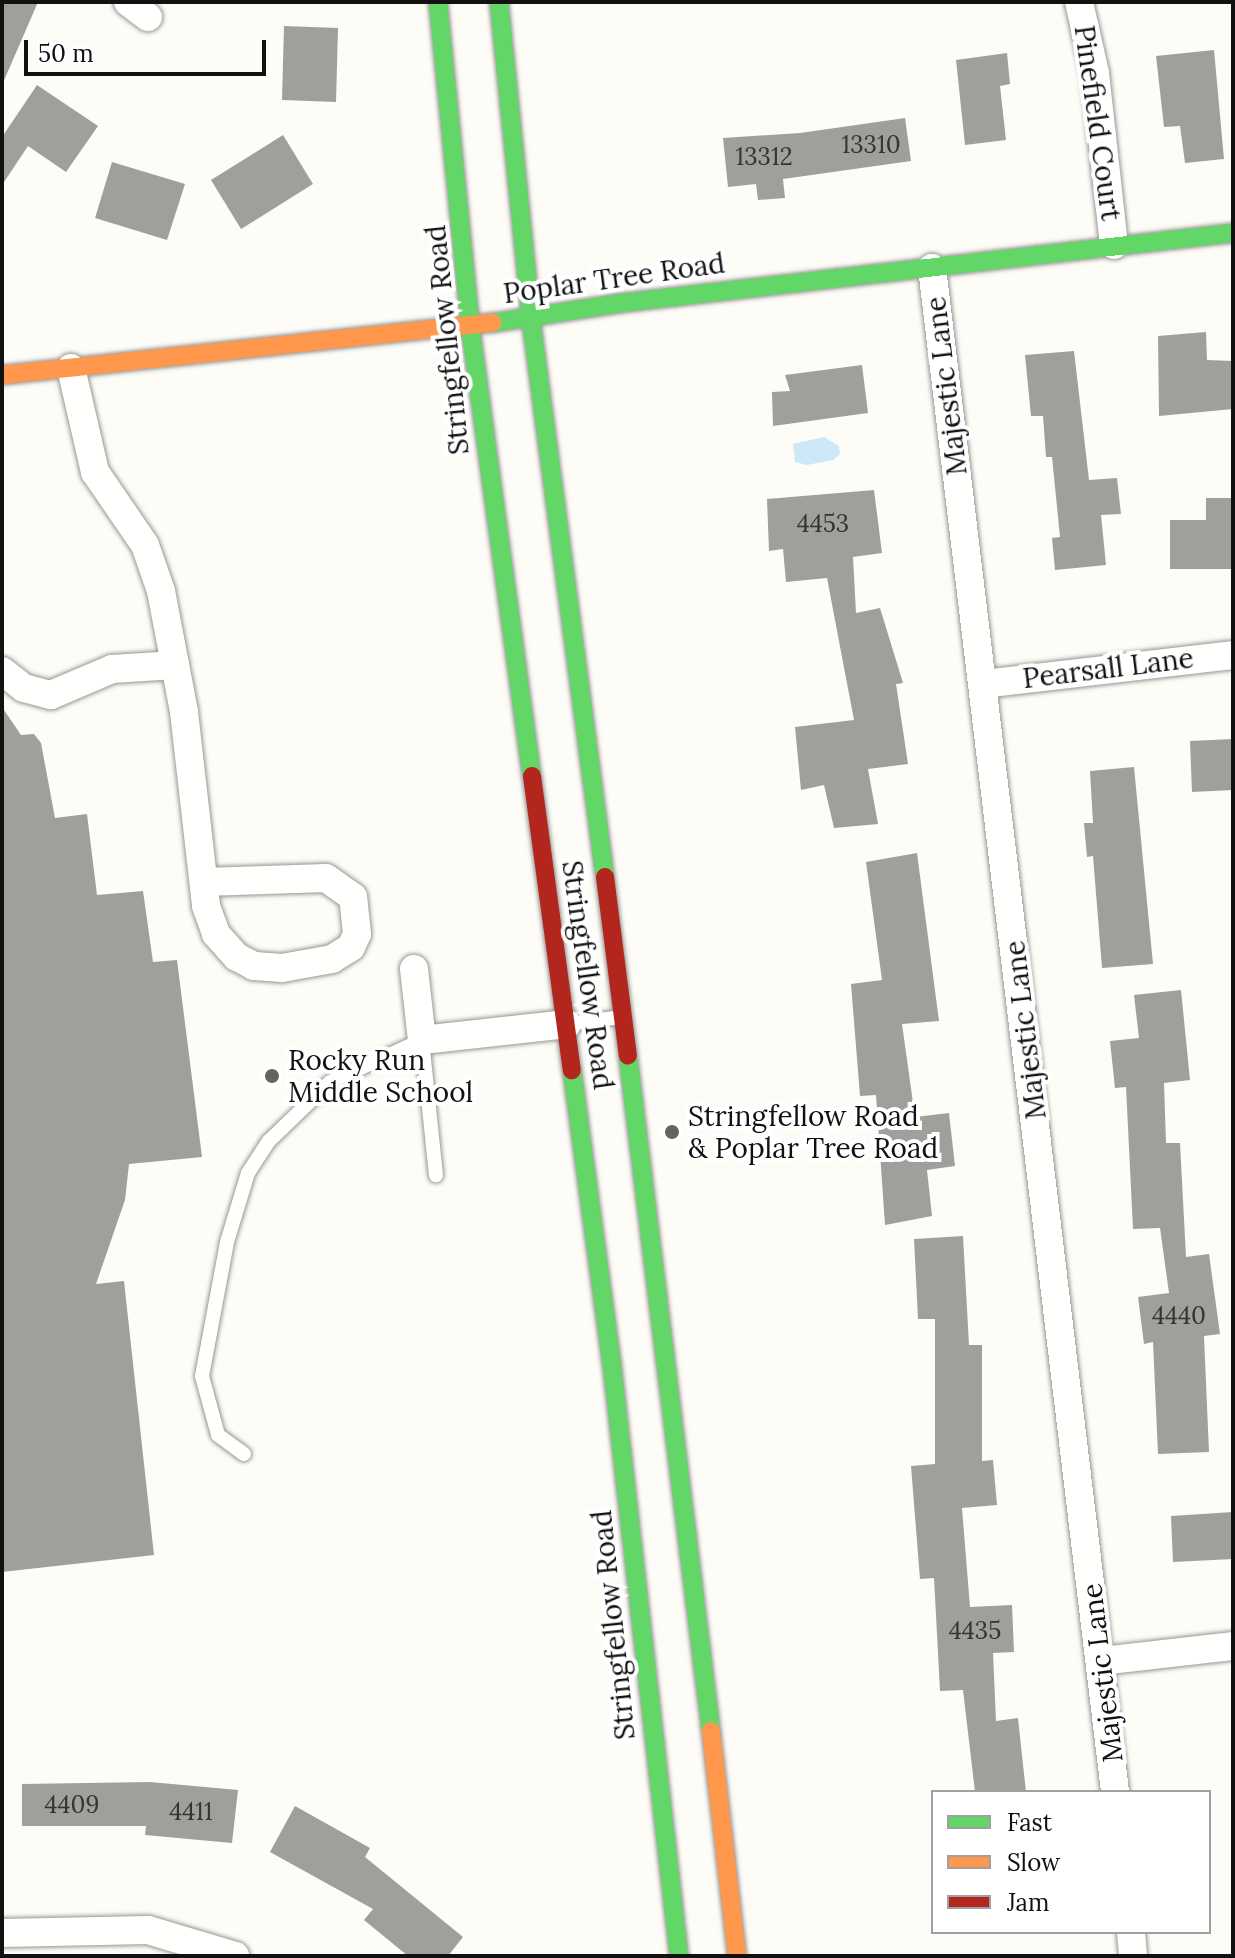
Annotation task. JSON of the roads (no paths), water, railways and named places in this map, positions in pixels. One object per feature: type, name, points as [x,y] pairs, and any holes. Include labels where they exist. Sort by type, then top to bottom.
[{"type":"main road","name":"Stringfellow Road","points":[[438,2],[470,325],[567,1024],[679,1956]]},
{"type":"main road","name":"Stringfellow Road","points":[[499,2],[531,319],[623,1017],[737,1956]]},
{"type":"main road","name":"Poplar Tree Road","points":[[2,375],[531,319],[621,303],[1233,233]]},
{"type":"street","name":"Pinefield Court","points":[[1079,2],[1095,73],[1114,245]]},
{"type":"street","name":"Majestic Lane","points":[[932,268],[1115,1790]]},
{"type":"street","points":[[71,368],[95,472],[145,545],[161,591],[175,665],[209,920],[222,944],[254,966],[282,968],[332,959],[351,947],[357,934],[353,897],[343,885],[326,878],[204,882]]},
{"type":"street","name":"Pearsall Lane","points":[[983,684],[1233,655]]},
{"type":"street","points":[[2,671],[24,688],[51,695],[112,669],[175,665]]},
{"type":"street","points":[[414,969],[422,1040],[567,1024]]},
{"type":"street","points":[[1101,1661],[1233,1646]]},
{"type":"street","points":[[2,1933],[148,1930],[235,1956]]},
{"type":"street","points":[[1131,1934],[1133,1956]]},
{"type":"lane","points":[[567,1024],[623,1017]]},
{"type":"lane","points":[[244,1454],[218,1435],[202,1376],[214,1301],[248,1173],[269,1141],[330,1082],[422,1040],[436,1175]]},
{"type":"water","points":[[824,437],[839,446],[840,454],[833,460],[807,465],[795,462],[793,444]]},
{"type":"place","name":"Rocky Run Middle School","points":[[272,1076]]},
{"type":"place","name":"Stringfellow Road & Poplar Tree Road","points":[[672,1132]]}]
